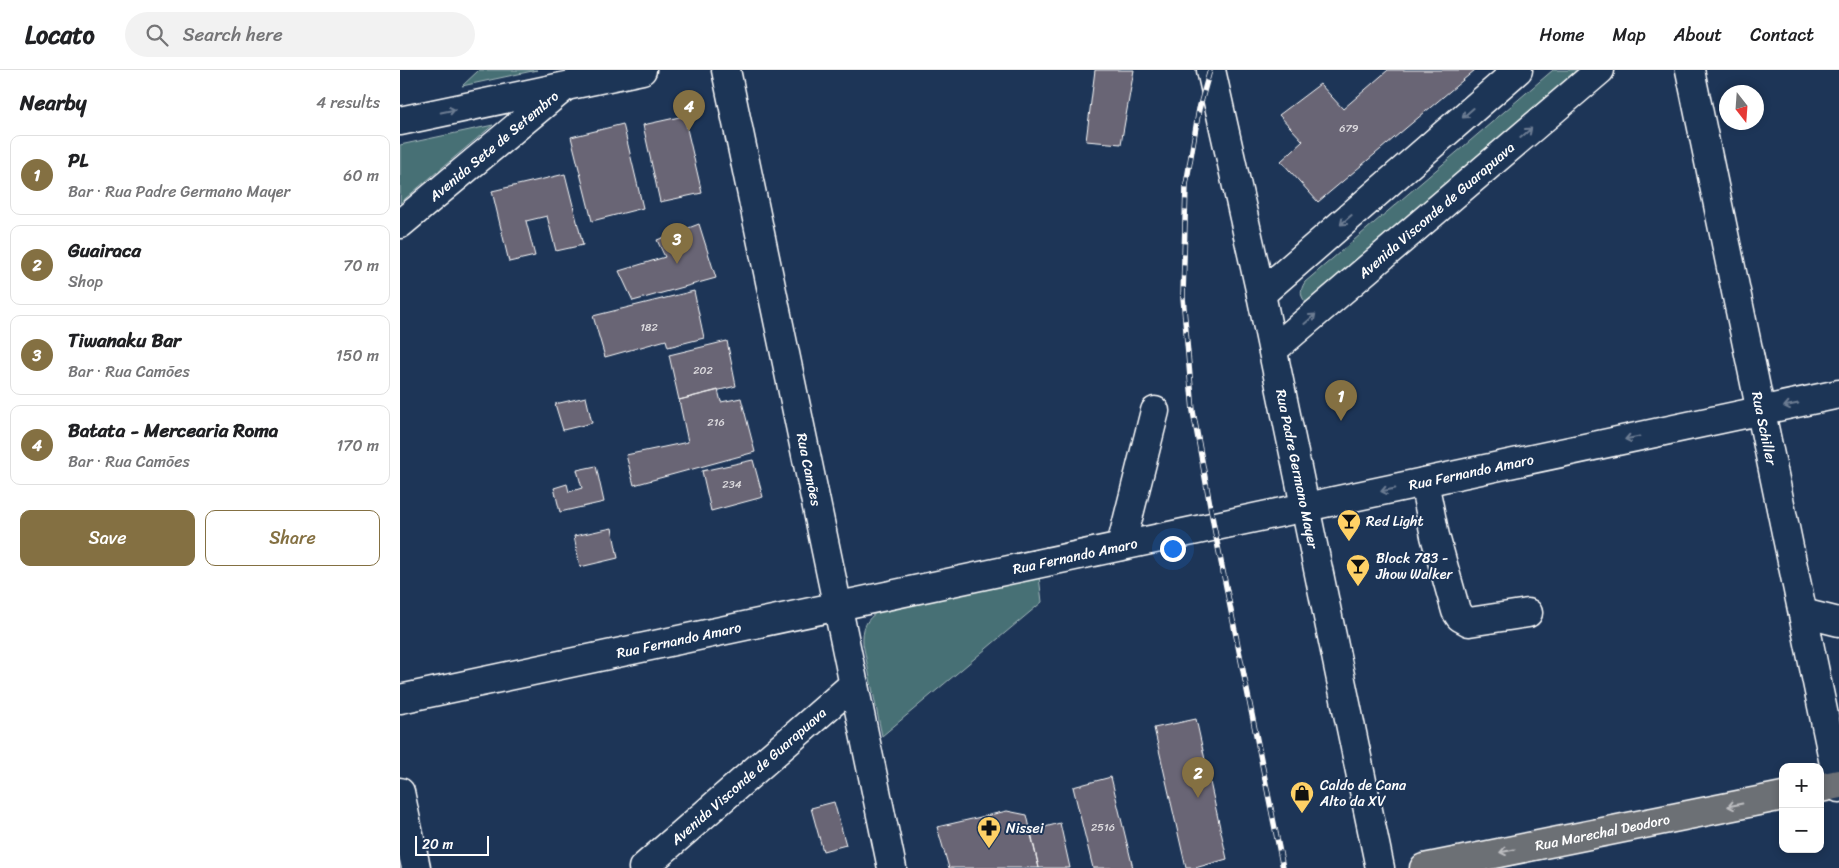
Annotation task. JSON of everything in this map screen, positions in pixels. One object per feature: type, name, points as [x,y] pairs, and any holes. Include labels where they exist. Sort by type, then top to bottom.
[{"type":"main road","name":"Rua Marechal Deodoro","points":[[1424,868],[1779,797]]},
{"type":"street","points":[[400,121],[642,70]]},
{"type":"street","name":"Rua Camões","points":[[726,70],[892,868]]},
{"type":"street","name":"Rua Padre Germano Mayer","points":[[1211,70],[1273,350],[1380,868]]},
{"type":"street","points":[[1261,294],[1518,70]]},
{"type":"street","name":"Avenida Visconde de Guarapuava","points":[[1273,350],[1600,70]]},
{"type":"street","name":"Rua Schiller","points":[[1690,70],[1803,613],[1834,786]]},
{"type":"street","name":"Avenida Sete de Setembro","points":[[400,224],[565,86]]},
{"type":"street","name":"Rua Fernando Amaro","points":[[400,699],[1839,394]]},
{"type":"street","points":[[1121,546],[1155,411]]},
{"type":"street","points":[[1424,482],[1435,536],[1456,611],[1460,618],[1469,622],[1528,614]]},
{"type":"street","points":[[1803,613],[1839,622]]},
{"type":"street","name":"Avenida Visconde de Guarapuava","points":[[643,868],[854,684]]},
{"type":"street","points":[[400,792],[416,868]]},
{"type":"green space","points":[[479,70],[537,70],[462,86]]},
{"type":"green space","points":[[1553,70],[1593,70],[1309,305],[1306,302],[1301,294],[1305,282]]},
{"type":"green space","points":[[493,125],[400,203],[400,145]]},
{"type":"green space","points":[[1039,576],[1042,602],[882,736],[863,644],[864,629],[871,617],[879,611]]},
{"type":"building","points":[[1095,70],[1134,70],[1121,144],[1086,141]]},
{"type":"building","points":[[1388,70],[1475,70],[1318,202],[1281,161],[1303,141],[1279,115],[1320,84],[1343,109]]},
{"type":"building","points":[[684,116],[702,193],[660,202],[643,125]]},
{"type":"building","points":[[623,124],[643,208],[592,221],[571,137]]},
{"type":"building","points":[[565,174],[583,245],[556,251],[547,216],[526,221],[535,256],[509,262],[492,191]]},
{"type":"building","points":[[699,224],[716,278],[633,301],[619,271],[665,257],[657,240]]},
{"type":"building","points":[[694,291],[704,338],[668,347],[666,340],[605,357],[593,316]]},
{"type":"building","points":[[727,341],[736,386],[679,400],[669,355]]},
{"type":"building","points":[[718,390],[721,402],[741,398],[755,452],[634,485],[626,455],[688,442],[679,400]]},
{"type":"building","points":[[586,397],[592,423],[563,430],[555,404]]},
{"type":"building","points":[[753,460],[763,497],[711,511],[702,471]]},
{"type":"building","points":[[596,466],[604,502],[560,512],[554,488],[567,484],[569,492],[582,488],[577,470]]},
{"type":"building","points":[[612,528],[618,558],[580,567],[574,536]]},
{"type":"building","points":[[1196,719],[1227,859],[1195,868],[1186,868],[1154,728]]},
{"type":"building","points":[[1111,777],[1133,868],[1093,868],[1073,787]]},
{"type":"building","points":[[834,802],[846,845],[823,851],[811,808]]},
{"type":"building","name":"Nissei","points":[[1007,811],[1027,815],[1039,868],[949,868],[937,827]]},
{"type":"building","points":[[1060,823],[1070,868],[1039,868],[1030,831]]},
{"type":"railway","points":[[1210,70],[1199,109],[1186,185],[1183,297],[1193,411],[1214,527],[1283,868]]},
{"type":"place","name":"Batata - Mercearia Roma","points":[[689,131]]},
{"type":"place","name":"Tiwanaku Bar","points":[[677,264]]},
{"type":"place","name":"PL","points":[[1341,421]]},
{"type":"place","name":"Red Light","points":[[1349,542]]},
{"type":"place","name":"Block 783 - Jhow Walker","points":[[1358,587]]},
{"type":"place","name":"Guairaca","points":[[1198,798]]},
{"type":"place","name":"Caldo de Cana Alto da XV","points":[[1302,814]]},
{"type":"place","name":"Nissei","points":[[989,849]]}]
